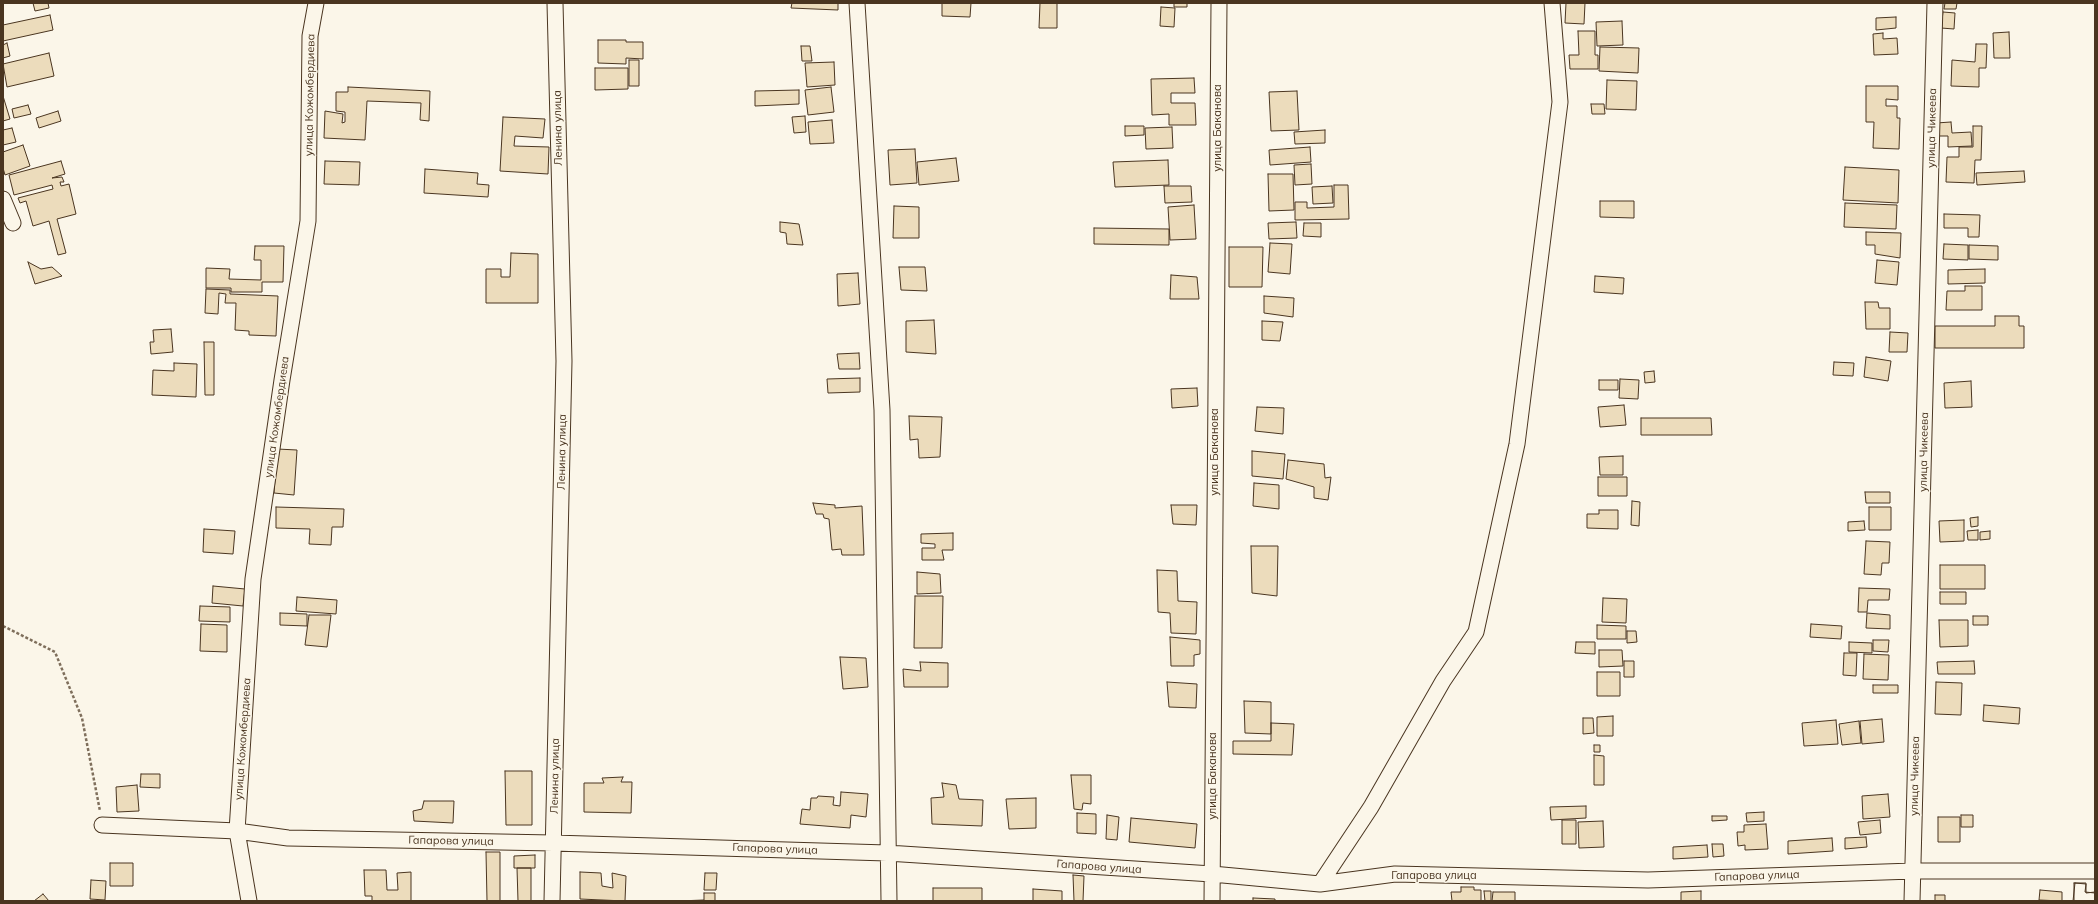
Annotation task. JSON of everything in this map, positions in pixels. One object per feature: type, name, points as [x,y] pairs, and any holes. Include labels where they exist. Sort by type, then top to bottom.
[{"type":"street","name":"улица Кожомбердиева","points":[[249,901],[237,831],[253,579],[282,380],[308,221],[310,36],[316,3]]},
{"type":"street","name":"Ленина улица","points":[[552,901],[564,361],[555,3]]},
{"type":"street","points":[[857,3],[882,410],[887,853],[889,901]]},
{"type":"street","name":"улица Баканова","points":[[1212,901],[1218,3]]},
{"type":"street","points":[[1320,884],[1371,807],[1443,681],[1476,632],[1516,444],[1560,102],[1552,3]]},
{"type":"street","name":"улица Чикеева","points":[[1912,901],[1935,3]]},
{"type":"street","points":[[3,199],[13,223]]},
{"type":"street","name":"Гапарова улица","points":[[102,825],[237,831],[288,838],[553,842],[887,853],[1212,874],[1320,884],[1395,874],[1648,880],[1913,871],[2095,871]]},
{"type":"path","points":[[3,626],[55,652],[82,718],[102,825]]},
{"type":"building","points":[[33,3],[48,3],[49,8],[35,11]]},
{"type":"building","points":[[792,3],[838,3],[838,10],[791,8]]},
{"type":"building","points":[[942,3],[971,3],[970,17],[942,16]]},
{"type":"building","points":[[1040,3],[1057,3],[1057,28],[1039,28]]},
{"type":"building","points":[[1174,3],[1187,3],[1187,7],[1174,7]]},
{"type":"building","points":[[1566,3],[1585,3],[1584,24],[1565,23]]},
{"type":"building","points":[[1945,3],[1957,3],[1956,9],[1944,9]]},
{"type":"building","points":[[1161,7],[1175,8],[1174,27],[1160,26]]},
{"type":"building","points":[[1943,12],[1955,13],[1954,29],[1941,28]]},
{"type":"building","points":[[50,15],[53,30],[3,41],[3,25]]},
{"type":"building","points":[[1896,17],[1896,28],[1876,30],[1876,18]]},
{"type":"building","points":[[1622,21],[1623,45],[1597,46],[1596,22]]},
{"type":"building","points":[[1578,31],[1595,31],[1595,55],[1598,55],[1598,69],[1570,69],[1569,55],[1579,55]]},
{"type":"building","points":[[2009,32],[2010,58],[1994,58],[1993,33]]},
{"type":"building","points":[[1883,33],[1883,39],[1897,38],[1898,54],[1874,55],[1873,34]]},
{"type":"building","points":[[598,40],[626,40],[626,42],[643,42],[643,59],[626,58],[626,64],[598,63]]},
{"type":"building","points":[[7,43],[10,56],[3,58],[3,45]]},
{"type":"building","points":[[1976,44],[1987,44],[1986,68],[1979,68],[1979,87],[1951,86],[1952,60],[1975,62]]},
{"type":"building","points":[[801,46],[810,46],[812,61],[802,61]]},
{"type":"building","points":[[1600,47],[1639,48],[1638,73],[1599,71]]},
{"type":"building","points":[[49,53],[54,76],[7,87],[3,64]]},
{"type":"building","points":[[629,60],[639,60],[639,86],[629,86]]},
{"type":"building","points":[[834,62],[835,85],[807,87],[805,63]]},
{"type":"building","points":[[595,68],[628,68],[628,89],[595,90]]},
{"type":"building","points":[[1194,78],[1195,93],[1171,93],[1171,103],[1195,103],[1196,125],[1169,125],[1169,114],[1152,115],[1151,79]]},
{"type":"building","points":[[1607,80],[1637,81],[1636,110],[1606,109]]},
{"type":"building","points":[[1866,86],[1898,86],[1898,100],[1886,99],[1886,106],[1897,106],[1897,118],[1900,118],[1899,149],[1873,148],[1874,122],[1866,122]]},
{"type":"building","points":[[348,87],[430,91],[429,121],[420,120],[421,103],[367,101],[365,140],[324,138],[325,111],[343,114],[342,123],[345,122],[345,112],[336,111],[336,92],[348,92]]},
{"type":"building","points":[[831,87],[834,112],[808,115],[805,90]]},
{"type":"building","points":[[799,90],[799,104],[755,106],[755,91]]},
{"type":"building","points":[[1297,91],[1299,130],[1271,131],[1269,92]]},
{"type":"building","points":[[3,96],[10,119],[3,121]]},
{"type":"building","points":[[1591,104],[1604,104],[1605,114],[1592,114]]},
{"type":"building","points":[[28,105],[31,114],[14,118],[12,109]]},
{"type":"building","points":[[58,111],[61,121],[39,128],[36,118]]},
{"type":"building","points":[[805,116],[806,132],[794,133],[792,117]]},
{"type":"building","points":[[503,117],[545,119],[543,138],[515,136],[514,146],[549,147],[548,174],[500,171]]},
{"type":"building","points":[[832,120],[834,143],[810,144],[808,122]]},
{"type":"building","points":[[1951,122],[1952,133],[1971,132],[1972,146],[1948,147],[1948,136],[1937,136],[1936,123]]},
{"type":"building","points":[[1125,126],[1144,126],[1144,135],[1125,136]]},
{"type":"building","points":[[1973,126],[1982,126],[1981,160],[1975,160],[1974,183],[1946,182],[1947,157],[1959,157],[1959,147],[1973,147]]},
{"type":"building","points":[[1172,127],[1173,148],[1146,149],[1145,128]]},
{"type":"building","points":[[12,128],[16,142],[3,145],[3,130]]},
{"type":"building","points":[[1325,130],[1325,143],[1295,144],[1294,132]]},
{"type":"building","points":[[23,145],[30,166],[5,175],[3,168],[3,152]]},
{"type":"building","points":[[1310,147],[1311,162],[1270,165],[1269,150]]},
{"type":"building","points":[[915,149],[917,183],[890,185],[888,150]]},
{"type":"building","points":[[956,158],[959,181],[919,185],[917,162]]},
{"type":"building","points":[[1168,160],[1169,185],[1115,187],[1113,162]]},
{"type":"building","points":[[61,161],[65,174],[52,178],[62,177],[64,182],[60,182],[61,186],[69,184],[76,214],[57,219],[66,253],[58,255],[49,221],[33,226],[26,201],[20,203],[18,198],[53,189],[52,185],[14,195],[9,175]]},
{"type":"building","points":[[325,161],[360,162],[359,185],[324,184]]},
{"type":"building","points":[[1311,164],[1312,184],[1295,185],[1294,165]]},
{"type":"building","points":[[1845,167],[1899,170],[1898,203],[1843,200]]},
{"type":"building","points":[[425,169],[478,173],[477,184],[489,185],[488,197],[424,193]]},
{"type":"building","points":[[2024,171],[2025,182],[1977,185],[1976,173]]},
{"type":"building","points":[[1268,174],[1293,174],[1294,210],[1269,211]]},
{"type":"building","points":[[1334,185],[1348,185],[1349,219],[1295,220],[1295,202],[1307,202],[1307,208],[1334,207]]},
{"type":"building","points":[[1164,186],[1191,186],[1192,202],[1165,203]]},
{"type":"building","points":[[1332,186],[1333,203],[1313,204],[1312,187]]},
{"type":"building","points":[[1600,201],[1634,201],[1634,218],[1600,217]]},
{"type":"building","points":[[1845,203],[1897,205],[1896,229],[1844,227]]},
{"type":"building","points":[[1194,205],[1196,239],[1170,240],[1168,207]]},
{"type":"building","points":[[894,206],[919,207],[919,238],[893,238]]},
{"type":"building","points":[[1944,214],[1980,215],[1979,237],[1968,237],[1968,228],[1944,228]]},
{"type":"building","points":[[780,222],[799,224],[803,245],[787,244],[786,233],[780,232]]},
{"type":"building","points":[[1296,222],[1297,238],[1269,239],[1268,223]]},
{"type":"building","points":[[1304,223],[1321,223],[1321,237],[1303,236]]},
{"type":"building","points":[[1094,228],[1169,229],[1169,245],[1094,244]]},
{"type":"building","points":[[1866,232],[1901,233],[1900,258],[1875,254],[1875,245],[1866,245]]},
{"type":"building","points":[[1270,243],[1292,244],[1290,274],[1268,272]]},
{"type":"building","points":[[1944,244],[1968,245],[1968,260],[1943,259]]},
{"type":"building","points":[[1969,245],[1998,246],[1998,260],[1969,259]]},
{"type":"building","points":[[255,246],[284,246],[283,282],[262,282],[262,292],[231,292],[231,288],[206,288],[206,268],[230,269],[229,279],[261,280],[261,260],[254,260]]},
{"type":"building","points":[[1229,247],[1263,247],[1262,287],[1229,287]]},
{"type":"building","points":[[511,253],[538,254],[538,303],[486,303],[486,269],[501,269],[501,277],[510,277]]},
{"type":"building","points":[[1877,260],[1899,262],[1897,285],[1875,283]]},
{"type":"building","points":[[28,262],[41,269],[52,267],[62,276],[35,284]]},
{"type":"building","points":[[899,267],[925,267],[927,291],[901,290]]},
{"type":"building","points":[[1985,269],[1985,283],[1948,284],[1948,270]]},
{"type":"building","points":[[858,273],[860,304],[838,306],[837,274]]},
{"type":"building","points":[[1171,275],[1197,277],[1199,299],[1170,299]]},
{"type":"building","points":[[1595,276],[1624,278],[1623,294],[1594,292]]},
{"type":"building","points":[[1965,286],[1982,286],[1982,310],[1946,310],[1947,291],[1965,291]]},
{"type":"building","points":[[206,289],[230,290],[230,294],[278,296],[276,336],[249,335],[249,331],[235,330],[236,303],[225,303],[226,294],[219,293],[218,314],[205,313]]},
{"type":"building","points":[[1264,296],[1294,298],[1293,317],[1264,313]]},
{"type":"building","points":[[1865,302],[1878,302],[1879,308],[1890,308],[1890,329],[1866,329]]},
{"type":"building","points":[[1995,316],[2019,316],[2019,326],[2024,326],[2024,348],[1935,348],[1935,326],[1995,326]]},
{"type":"building","points":[[934,320],[936,354],[906,352],[906,321]]},
{"type":"building","points":[[1262,321],[1283,322],[1280,341],[1262,340]]},
{"type":"building","points":[[171,329],[173,352],[151,354],[150,342],[154,342],[153,330]]},
{"type":"building","points":[[1890,332],[1908,333],[1907,352],[1889,352]]},
{"type":"building","points":[[204,342],[214,342],[214,395],[205,395]]},
{"type":"building","points":[[859,353],[860,369],[839,369],[837,354]]},
{"type":"building","points":[[1866,357],[1891,361],[1888,381],[1864,377]]},
{"type":"building","points":[[1834,362],[1854,363],[1853,376],[1833,375]]},
{"type":"building","points":[[174,363],[197,364],[196,397],[152,395],[153,370],[174,371]]},
{"type":"building","points":[[1654,371],[1655,382],[1645,383],[1644,372]]},
{"type":"building","points":[[860,378],[860,392],[828,393],[827,379]]},
{"type":"building","points":[[1620,379],[1639,380],[1638,399],[1619,398]]},
{"type":"building","points":[[1599,380],[1618,380],[1618,390],[1599,390]]},
{"type":"building","points":[[1971,381],[1972,407],[1945,408],[1944,383]]},
{"type":"building","points":[[1197,388],[1198,406],[1172,408],[1171,389]]},
{"type":"building","points":[[1624,405],[1626,425],[1600,427],[1598,407]]},
{"type":"building","points":[[1257,407],[1284,408],[1283,434],[1255,431]]},
{"type":"building","points":[[909,416],[942,417],[940,457],[919,458],[918,439],[910,440]]},
{"type":"building","points":[[1641,418],[1711,418],[1712,435],[1641,435]]},
{"type":"building","points":[[277,449],[297,450],[294,495],[274,493]]},
{"type":"building","points":[[1252,451],[1285,454],[1283,479],[1252,476]]},
{"type":"building","points":[[1623,456],[1623,475],[1600,475],[1599,457]]},
{"type":"building","points":[[1288,460],[1324,464],[1325,478],[1331,477],[1328,500],[1314,498],[1314,487],[1286,479]]},
{"type":"building","points":[[1598,477],[1627,477],[1627,496],[1598,496]]},
{"type":"building","points":[[1254,483],[1279,485],[1279,509],[1253,506]]},
{"type":"building","points":[[1865,492],[1890,492],[1890,503],[1866,503]]},
{"type":"building","points":[[1632,501],[1640,502],[1639,526],[1631,525]]},
{"type":"building","points":[[813,503],[835,505],[835,508],[862,506],[864,555],[842,555],[841,549],[832,550],[829,519],[824,518],[823,514],[816,514]]},
{"type":"building","points":[[1171,505],[1197,505],[1196,525],[1173,524]]},
{"type":"building","points":[[276,507],[344,509],[343,527],[332,527],[331,545],[309,544],[310,529],[276,528]]},
{"type":"building","points":[[1869,507],[1891,507],[1891,530],[1869,530]]},
{"type":"building","points":[[1599,510],[1618,510],[1618,529],[1587,528],[1587,514],[1599,514]]},
{"type":"building","points":[[1978,517],[1978,526],[1971,527],[1970,518]]},
{"type":"building","points":[[1964,520],[1964,541],[1940,542],[1939,521]]},
{"type":"building","points":[[1864,521],[1865,530],[1848,531],[1848,522]]},
{"type":"building","points":[[204,529],[235,531],[233,554],[203,552]]},
{"type":"building","points":[[1978,530],[1978,540],[1968,540],[1967,531]]},
{"type":"building","points":[[1990,531],[1990,539],[1980,540],[1980,532]]},
{"type":"building","points":[[953,533],[953,550],[942,550],[944,560],[922,560],[922,548],[935,548],[935,544],[921,543],[921,534]]},
{"type":"building","points":[[1866,541],[1890,542],[1889,563],[1882,563],[1881,575],[1864,574]]},
{"type":"building","points":[[1251,546],[1278,546],[1277,596],[1252,593]]},
{"type":"building","points":[[1940,565],[1985,565],[1985,589],[1940,589]]},
{"type":"building","points":[[1157,570],[1177,571],[1178,601],[1197,602],[1196,634],[1171,633],[1170,613],[1158,612]]},
{"type":"building","points":[[917,572],[940,574],[941,593],[917,594]]},
{"type":"building","points":[[213,586],[245,589],[243,606],[212,603]]},
{"type":"building","points":[[1859,588],[1890,589],[1889,600],[1868,600],[1867,612],[1858,612]]},
{"type":"building","points":[[1940,592],[1966,592],[1966,604],[1940,604]]},
{"type":"building","points":[[915,596],[943,596],[942,648],[914,648]]},
{"type":"building","points":[[297,597],[337,600],[336,614],[296,611]]},
{"type":"building","points":[[1603,598],[1627,599],[1626,623],[1602,622]]},
{"type":"building","points":[[200,606],[230,607],[230,622],[199,621]]},
{"type":"building","points":[[280,613],[307,614],[307,626],[280,625]]},
{"type":"building","points":[[1867,613],[1890,615],[1890,629],[1866,628]]},
{"type":"building","points":[[309,615],[331,615],[327,647],[305,645]]},
{"type":"building","points":[[1973,616],[1988,616],[1988,625],[1973,625]]},
{"type":"building","points":[[1939,620],[1968,620],[1968,646],[1940,647]]},
{"type":"building","points":[[201,624],[227,625],[227,652],[200,651]]},
{"type":"building","points":[[1811,624],[1842,626],[1841,639],[1810,637]]},
{"type":"building","points":[[1597,625],[1626,626],[1626,639],[1597,639]]},
{"type":"building","points":[[1627,631],[1636,631],[1637,642],[1627,643]]},
{"type":"building","points":[[1170,637],[1200,640],[1200,654],[1194,655],[1194,666],[1171,666]]},
{"type":"building","points":[[1873,640],[1889,640],[1888,652],[1873,651]]},
{"type":"building","points":[[1576,642],[1595,642],[1595,654],[1575,653]]},
{"type":"building","points":[[1849,642],[1872,643],[1872,653],[1849,652]]},
{"type":"building","points":[[1599,650],[1622,650],[1623,666],[1599,667]]},
{"type":"building","points":[[1844,653],[1857,653],[1856,676],[1843,675]]},
{"type":"building","points":[[1864,654],[1889,655],[1888,680],[1863,679]]},
{"type":"building","points":[[840,657],[866,658],[868,687],[843,689]]},
{"type":"building","points":[[1624,661],[1634,661],[1634,677],[1624,677]]},
{"type":"building","points":[[1974,661],[1975,674],[1938,674],[1937,662]]},
{"type":"building","points":[[920,662],[948,663],[948,687],[904,687],[903,669],[921,671]]},
{"type":"building","points":[[1597,672],[1620,672],[1620,696],[1597,696]]},
{"type":"building","points":[[1167,682],[1197,684],[1196,708],[1169,707]]},
{"type":"building","points":[[1936,682],[1962,683],[1961,715],[1935,714]]},
{"type":"building","points":[[1873,685],[1898,685],[1898,693],[1873,693]]},
{"type":"building","points":[[1244,701],[1271,702],[1271,734],[1245,733]]},
{"type":"building","points":[[1984,705],[2020,708],[2019,724],[1983,721]]},
{"type":"building","points":[[1613,716],[1613,736],[1597,736],[1597,717]]},
{"type":"building","points":[[1583,718],[1593,718],[1594,733],[1583,734]]},
{"type":"building","points":[[1882,719],[1884,742],[1862,744],[1860,721]]},
{"type":"building","points":[[1836,720],[1838,744],[1804,746],[1802,723]]},
{"type":"building","points":[[1859,721],[1861,743],[1842,745],[1839,724]]},
{"type":"building","points":[[1271,723],[1294,724],[1292,755],[1233,754],[1233,741],[1271,741]]},
{"type":"building","points":[[1594,745],[1600,745],[1600,752],[1594,752]]},
{"type":"building","points":[[1594,755],[1604,756],[1604,785],[1594,785]]},
{"type":"building","points":[[505,771],[532,771],[532,825],[506,825]]},
{"type":"building","points":[[141,774],[160,774],[160,788],[140,787]]},
{"type":"building","points":[[1071,775],[1091,775],[1091,804],[1083,803],[1082,810],[1074,809]]},
{"type":"building","points":[[623,777],[621,782],[632,782],[631,813],[584,812],[584,783],[604,783],[602,778]]},
{"type":"building","points":[[942,783],[956,785],[959,799],[983,800],[982,826],[932,824],[931,798],[944,797]]},
{"type":"building","points":[[137,785],[139,811],[117,812],[116,787]]},
{"type":"building","points":[[841,792],[868,794],[866,817],[851,815],[850,828],[800,824],[802,809],[810,810],[811,798],[817,798],[818,796],[834,797],[833,805],[840,806]]},
{"type":"building","points":[[1888,794],[1890,817],[1863,819],[1862,796]]},
{"type":"building","points":[[1036,798],[1036,828],[1009,829],[1006,799]]},
{"type":"building","points":[[424,801],[454,801],[453,823],[414,821],[413,811],[422,809]]},
{"type":"building","points":[[1586,806],[1586,818],[1551,820],[1550,807]]},
{"type":"building","points":[[1764,812],[1764,821],[1747,822],[1746,813]]},
{"type":"building","points":[[1077,813],[1096,814],[1096,834],[1077,833]]},
{"type":"building","points":[[1107,815],[1119,817],[1117,840],[1106,839]]},
{"type":"building","points":[[1961,815],[1973,815],[1973,827],[1961,827]]},
{"type":"building","points":[[1712,816],[1727,816],[1727,820],[1712,821]]},
{"type":"building","points":[[1938,817],[1960,817],[1960,842],[1938,842]]},
{"type":"building","points":[[1131,818],[1197,824],[1195,848],[1129,842]]},
{"type":"building","points":[[1562,820],[1576,820],[1576,844],[1562,844]]},
{"type":"building","points":[[1880,820],[1881,833],[1860,835],[1858,822]]},
{"type":"building","points":[[1603,821],[1604,847],[1579,848],[1578,822]]},
{"type":"building","points":[[1766,824],[1768,849],[1745,850],[1745,845],[1738,846],[1737,832],[1744,832],[1744,825]]},
{"type":"building","points":[[1866,837],[1867,847],[1845,849],[1845,838]]},
{"type":"building","points":[[1832,838],[1833,851],[1788,854],[1788,841]]},
{"type":"building","points":[[1712,844],[1723,844],[1724,856],[1713,857]]},
{"type":"building","points":[[1707,845],[1708,857],[1673,859],[1673,847]]},
{"type":"building","points":[[486,852],[500,852],[500,901],[487,901]]},
{"type":"building","points":[[535,855],[535,868],[514,868],[514,856]]},
{"type":"building","points":[[110,863],[133,863],[133,886],[110,886]]},
{"type":"building","points":[[517,868],[531,868],[531,901],[518,901]]},
{"type":"building","points":[[364,870],[386,870],[387,890],[398,890],[397,873],[411,872],[411,901],[372,901],[372,896],[365,896]]},
{"type":"building","points":[[580,872],[601,873],[602,886],[613,888],[612,873],[626,876],[625,901],[580,899]]},
{"type":"building","points":[[705,873],[717,873],[716,890],[704,890]]},
{"type":"building","points":[[1073,875],[1084,876],[1083,901],[1074,901]]},
{"type":"building","points":[[91,880],[106,881],[105,900],[90,899]]},
{"type":"building","points":[[2074,883],[2086,883],[2086,893],[2095,892],[2095,901],[2074,901]]},
{"type":"building","points":[[2075,883],[2086,884],[2085,892],[2095,893],[2095,901],[2073,901]]},
{"type":"building","points":[[1461,887],[1474,887],[1474,890],[1481,890],[1481,901],[1452,901],[1451,892],[1461,892]]},
{"type":"building","points":[[933,888],[982,888],[982,901],[933,901]]},
{"type":"building","points":[[1033,889],[1062,891],[1062,901],[1033,901]]},
{"type":"building","points":[[2040,890],[2062,892],[2062,901],[2039,900]]},
{"type":"building","points":[[1484,891],[1491,891],[1491,901],[1485,901]]},
{"type":"building","points":[[1701,891],[1701,901],[1681,901],[1681,892]]},
{"type":"building","points":[[1493,892],[1515,892],[1515,901],[1492,901]]},
{"type":"building","points":[[704,893],[715,893],[715,901],[678,901],[704,900]]},
{"type":"building","points":[[43,894],[49,901],[34,901]]},
{"type":"building","points":[[1935,895],[1945,895],[1945,901],[1935,901]]},
{"type":"building","points":[[1253,898],[1275,899],[1275,901],[1253,901]]}]
